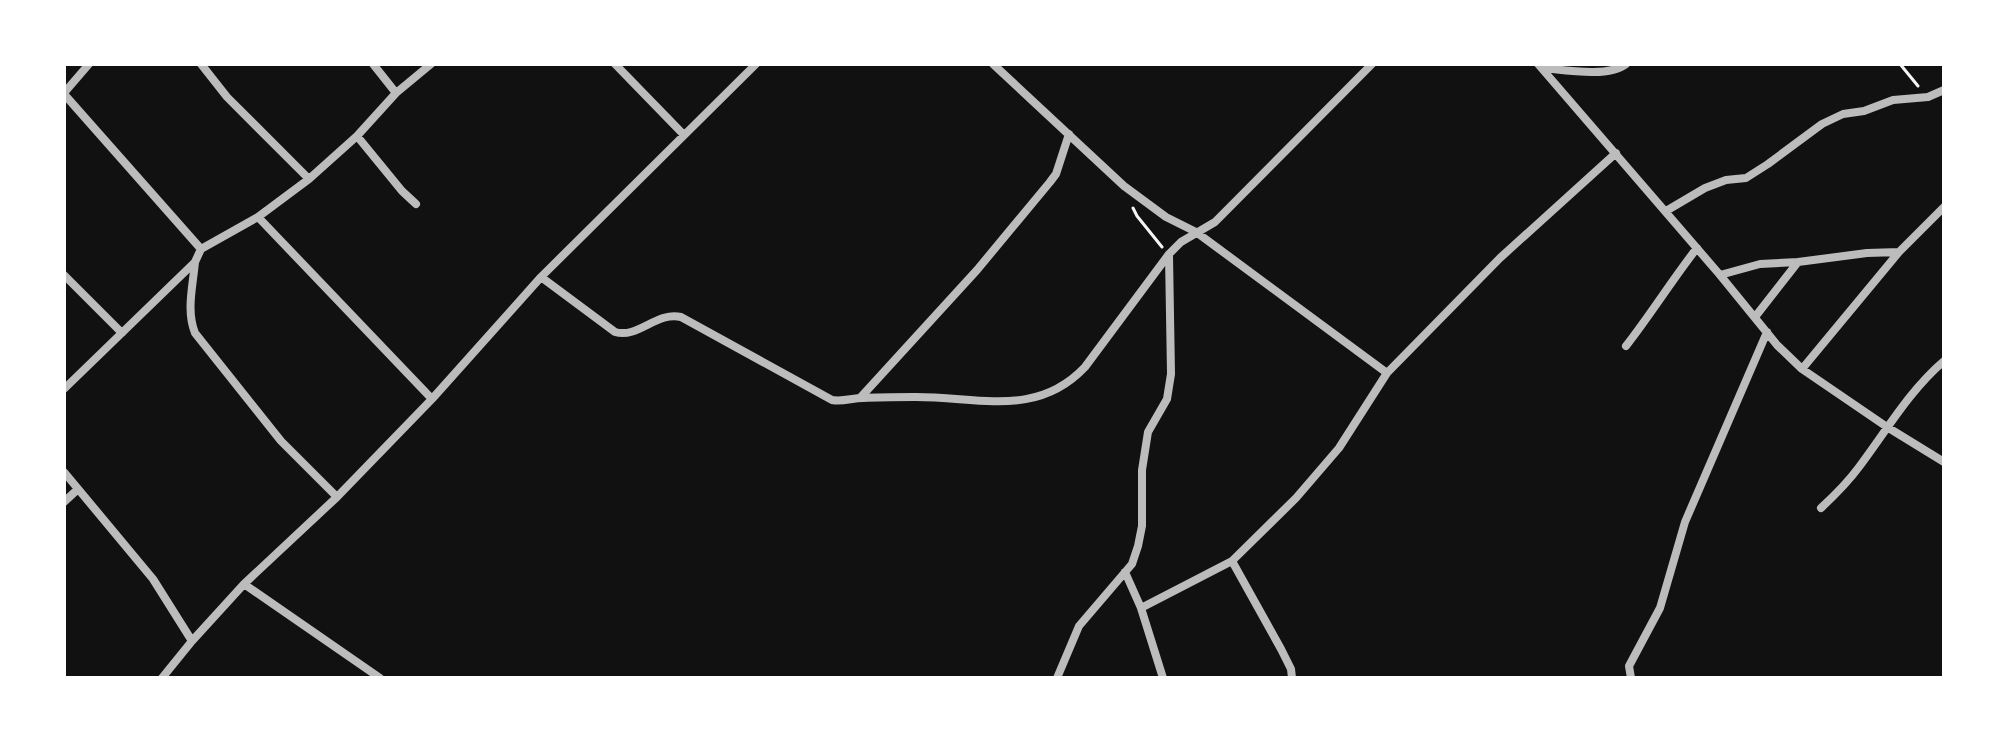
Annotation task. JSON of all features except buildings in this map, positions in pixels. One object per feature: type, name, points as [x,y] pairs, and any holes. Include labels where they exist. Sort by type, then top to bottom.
[{"type":"street","points":[[89,64],[64,94],[201,249]]},
{"type":"street","points":[[201,64],[227,97],[309,179]]},
{"type":"street","points":[[373,64],[396,93]]},
{"type":"street","points":[[337,497],[281,441],[195,333],[190,305],[195,262],[201,249],[258,217],[309,179],[357,136],[396,93],[431,64]]},
{"type":"street","points":[[615,64],[684,135]]},
{"type":"street","points":[[162,678],[244,584],[337,497],[432,399],[541,277],[756,64]]},
{"type":"street","points":[[993,64],[1124,186],[1166,217],[1196,232],[1387,373]]},
{"type":"street","points":[[541,277],[615,332],[627,334],[662,317],[675,315],[826,398],[840,401],[927,397],[1011,401],[1042,396],[1066,385],[1085,367],[1169,254],[1181,242],[1215,222],[1371,64]]},
{"type":"street","points":[[1540,66],[1610,72],[1626,64]]},
{"type":"street","points":[[1540,66],[1777,345],[1802,369],[1944,462]]},
{"type":"street","points":[[1666,211],[1705,188],[1726,180],[1746,178],[1822,124],[1843,114],[1864,111],[1893,100],[1928,97],[1944,90]]},
{"type":"street","points":[[860,398],[977,270],[1050,182],[1056,174],[1069,134]]},
{"type":"street","points":[[357,136],[416,204]]},
{"type":"street","points":[[1141,608],[1232,561],[1296,498],[1339,448],[1387,373],[1500,258],[1616,153]]},
{"type":"street","points":[[1802,369],[1899,252],[1944,207]]},
{"type":"street","points":[[258,217],[432,399]]},
{"type":"street","points":[[1626,346],[1697,248]]},
{"type":"street","points":[[1720,275],[1760,264],[1899,252]]},
{"type":"street","points":[[1057,678],[1079,626],[1132,564],[1138,546],[1142,526],[1142,470],[1148,432],[1167,399],[1171,374],[1169,254]]},
{"type":"street","points":[[64,389],[195,262]]},
{"type":"street","points":[[1755,317],[1798,262]]},
{"type":"street","points":[[64,275],[122,333]]},
{"type":"street","points":[[1621,678],[1660,608],[1685,522],[1767,332]]},
{"type":"street","points":[[1821,508],[1859,468],[1908,397],[1944,361]]},
{"type":"street","points":[[64,472],[153,579],[192,641]]},
{"type":"street","points":[[64,502],[78,489]]},
{"type":"street","points":[[1232,561],[1281,649],[1292,678]]},
{"type":"street","points":[[1125,572],[1141,608],[1163,678]]},
{"type":"street","points":[[244,584],[380,678]]},
{"type":"street","points":[[1629,666],[1631,678]]},
{"type":"path","points":[[1900,64],[1928,97]]},
{"type":"path","points":[[1124,186],[1137,216],[1169,254]]}]
